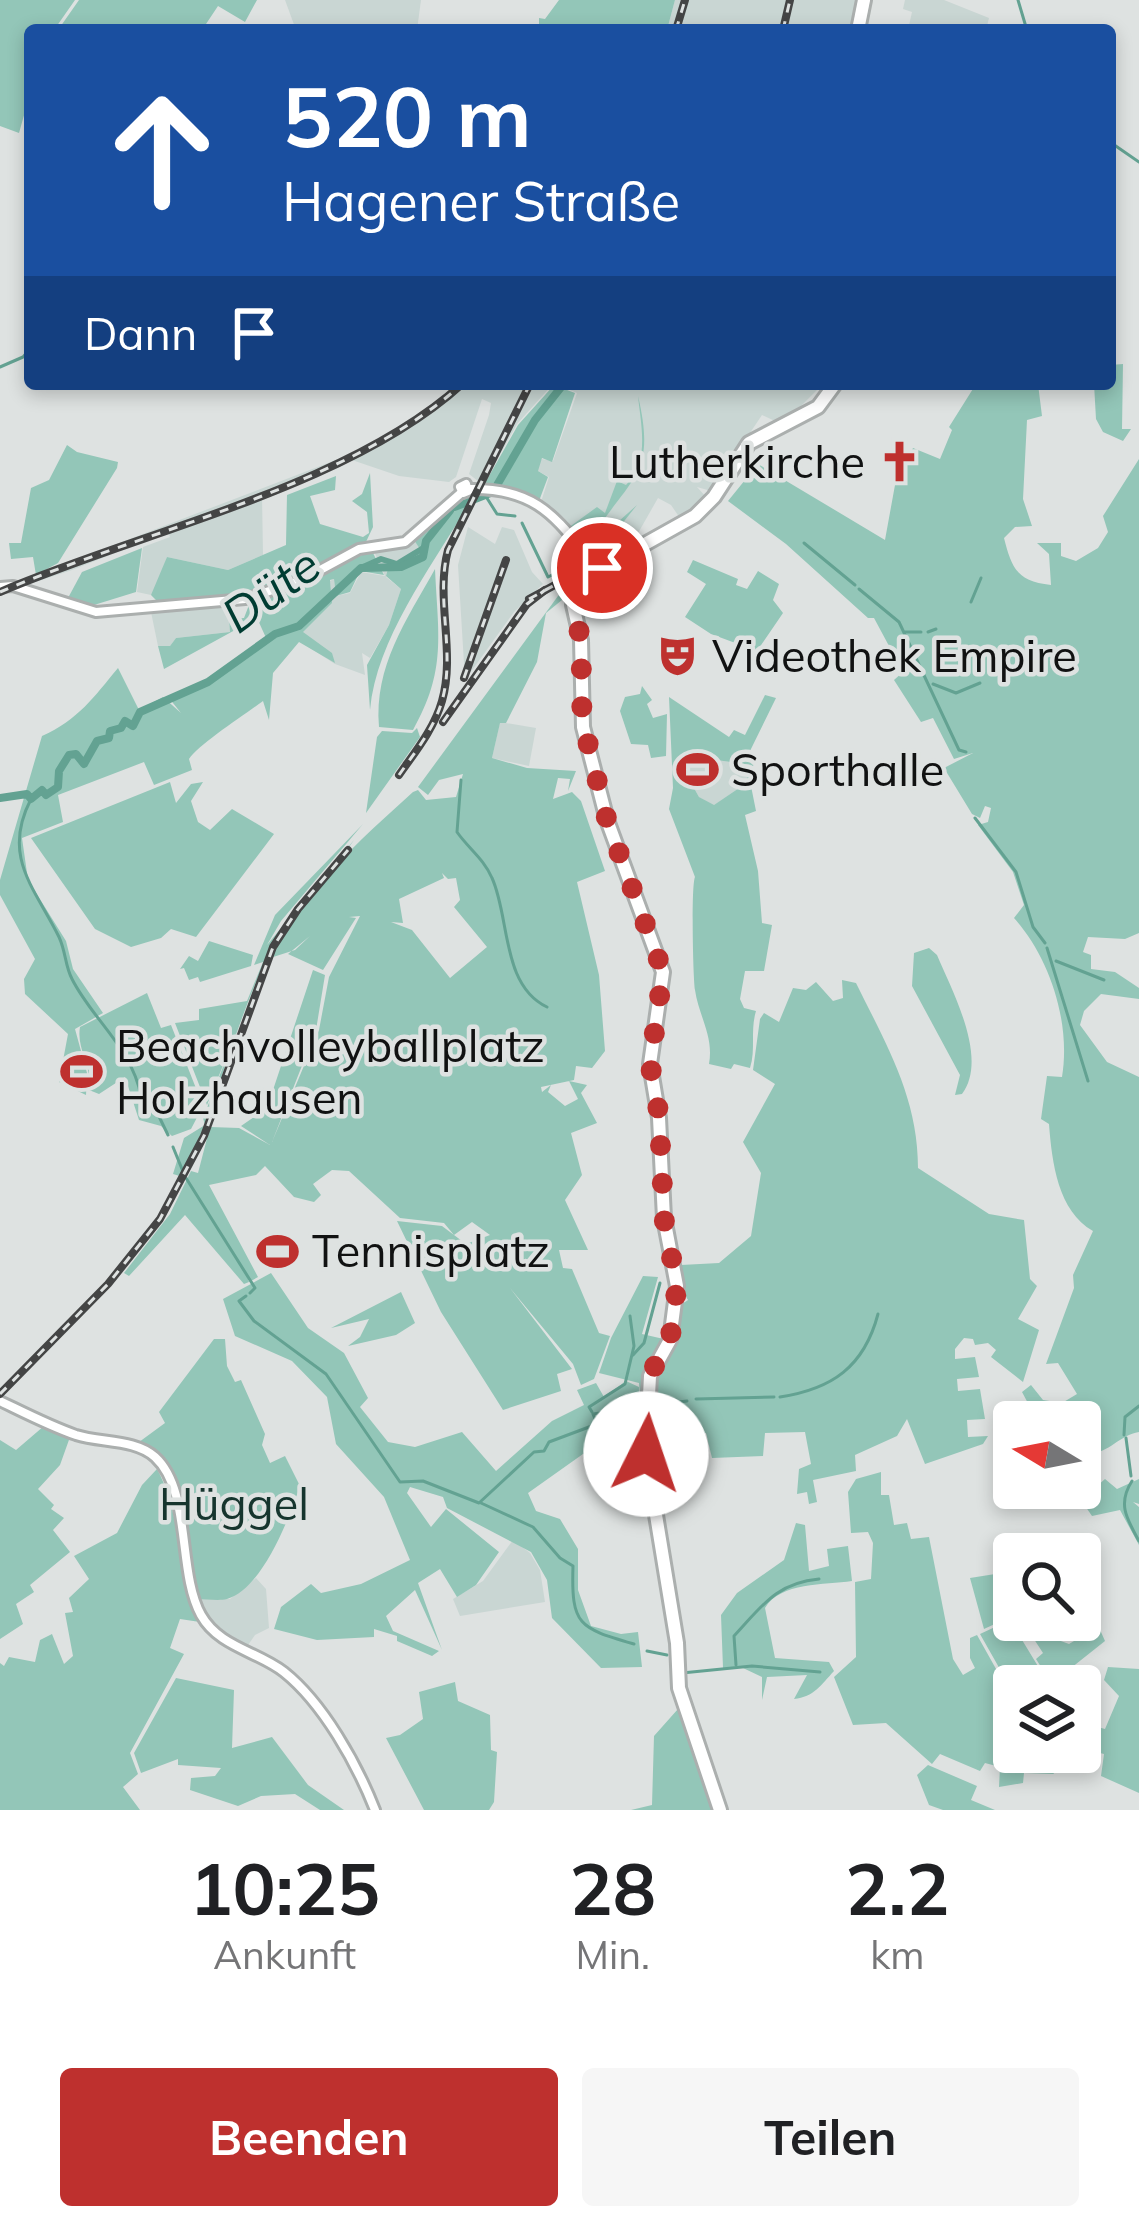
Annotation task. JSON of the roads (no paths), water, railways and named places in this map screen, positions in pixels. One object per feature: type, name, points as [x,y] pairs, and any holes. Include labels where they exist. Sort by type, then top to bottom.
[{"type":"main road","points":[[720,1810],[678,1684],[676,1636],[646,1454],[650,1374],[670,1340],[676,1295],[650,1064],[663,972],[607,820],[582,719],[581,644],[573,605],[580,586],[598,570],[695,516],[749,443],[810,412],[830,390]]},
{"type":"main road","points":[[617,589],[627,574],[622,557]]},
{"type":"street","points":[[0,587],[14,586],[96,612],[245,599],[300,581],[359,549],[405,542],[465,491],[494,488],[538,505],[617,589]]},
{"type":"street","points":[[0,1401],[73,1434],[137,1448],[157,1459],[172,1487],[203,1618],[221,1638],[277,1667],[302,1689],[354,1768],[375,1810]]},
{"type":"waterway","points":[[1018,0],[1025,24]]},
{"type":"waterway","points":[[1116,146],[1139,162]]},
{"type":"waterway","points":[[0,367],[24,356]]},
{"type":"waterway","name":"Düte","points":[[0,798],[27,794],[31,799],[42,790],[46,795],[58,787],[59,771],[69,755],[76,754],[84,764],[97,741],[109,738],[110,731],[121,728],[125,721],[133,726],[140,712],[208,682],[275,634],[299,626],[361,568],[401,567],[423,557],[426,541],[452,508],[493,492],[535,420],[559,390]]},
{"type":"waterway","points":[[485,495],[497,514],[515,516]]},
{"type":"waterway","points":[[522,523],[548,577],[576,563],[580,566]]},
{"type":"waterway","points":[[804,543],[855,585]]},
{"type":"waterway","points":[[361,568],[381,559],[397,564],[425,547]]},
{"type":"waterway","points":[[971,602],[981,578]]},
{"type":"waterway","points":[[859,589],[899,622],[959,750],[966,752]]},
{"type":"waterway","points":[[928,632],[936,629]]},
{"type":"waterway","points":[[905,632],[921,632]]},
{"type":"waterway","points":[[904,672],[898,653],[905,642]]},
{"type":"waterway","points":[[933,684],[956,693],[980,683]]},
{"type":"waterway","points":[[461,780],[457,832],[492,878],[522,983],[547,1007]]},
{"type":"waterway","points":[[31,799],[19,838],[25,871],[59,937],[72,979],[120,1048],[141,1096],[152,1102],[168,1135]]},
{"type":"waterway","points":[[975,818],[1016,872],[1033,927],[1045,943]]},
{"type":"waterway","points":[[1047,948],[1088,1081]]},
{"type":"waterway","points":[[1056,961],[1104,980]]},
{"type":"waterway","points":[[173,1147],[184,1174]]},
{"type":"waterway","points":[[186,1178],[255,1288],[250,1293]]},
{"type":"waterway","points":[[633,1355],[644,1343],[660,1283]]},
{"type":"waterway","points":[[246,1296],[239,1301],[254,1321],[326,1374],[400,1482],[423,1481],[479,1503],[534,1452],[597,1424],[593,1414],[641,1407]]},
{"type":"waterway","points":[[780,1397],[815,1388],[843,1372],[864,1348],[878,1314]]},
{"type":"waterway","points":[[592,1412],[589,1407],[625,1384],[634,1346],[630,1316]]},
{"type":"waterway","points":[[696,1399],[774,1397]]},
{"type":"waterway","points":[[654,1405],[687,1401]]},
{"type":"waterway","points":[[1124,1435],[1125,1417],[1139,1406]]},
{"type":"waterway","points":[[1126,1438],[1131,1476]]},
{"type":"waterway","points":[[1132,1481],[1124,1504],[1139,1541]]},
{"type":"waterway","points":[[481,1503],[533,1527],[573,1566],[574,1601],[582,1622],[601,1634],[634,1644]]},
{"type":"waterway","points":[[736,1665],[734,1636],[762,1606],[792,1585],[819,1579]]},
{"type":"waterway","points":[[647,1651],[667,1655]]},
{"type":"waterway","points":[[682,1673],[752,1666],[820,1672]]},
{"type":"railway","points":[[678,24],[685,0]]},
{"type":"railway","points":[[784,24],[790,0]]},
{"type":"railway","points":[[0,592],[304,479],[416,420],[454,390]]},
{"type":"railway","points":[[399,775],[429,731],[442,701],[448,550],[527,390]]},
{"type":"railway","points":[[464,678],[506,560]]},
{"type":"railway","points":[[529,599],[577,573]]},
{"type":"railway","points":[[443,722],[527,604],[545,590]]},
{"type":"railway","points":[[0,1394],[108,1284],[160,1219],[204,1136],[273,947],[348,850]]},
{"type":"place","name":"Lutherkirche","points":[[899,462]]},
{"type":"place","name":"Videothek Empire","points":[[678,656]]},
{"type":"place","name":"Sporthalle","points":[[697,770]]},
{"type":"place","name":"Beachvolleyballplatz Holzhausen","points":[[82,1072]]},
{"type":"place","name":"Tennisplatz","points":[[278,1251]]},
{"type":"park label","name":"Hüggel","points":[[234,1504]]}]
